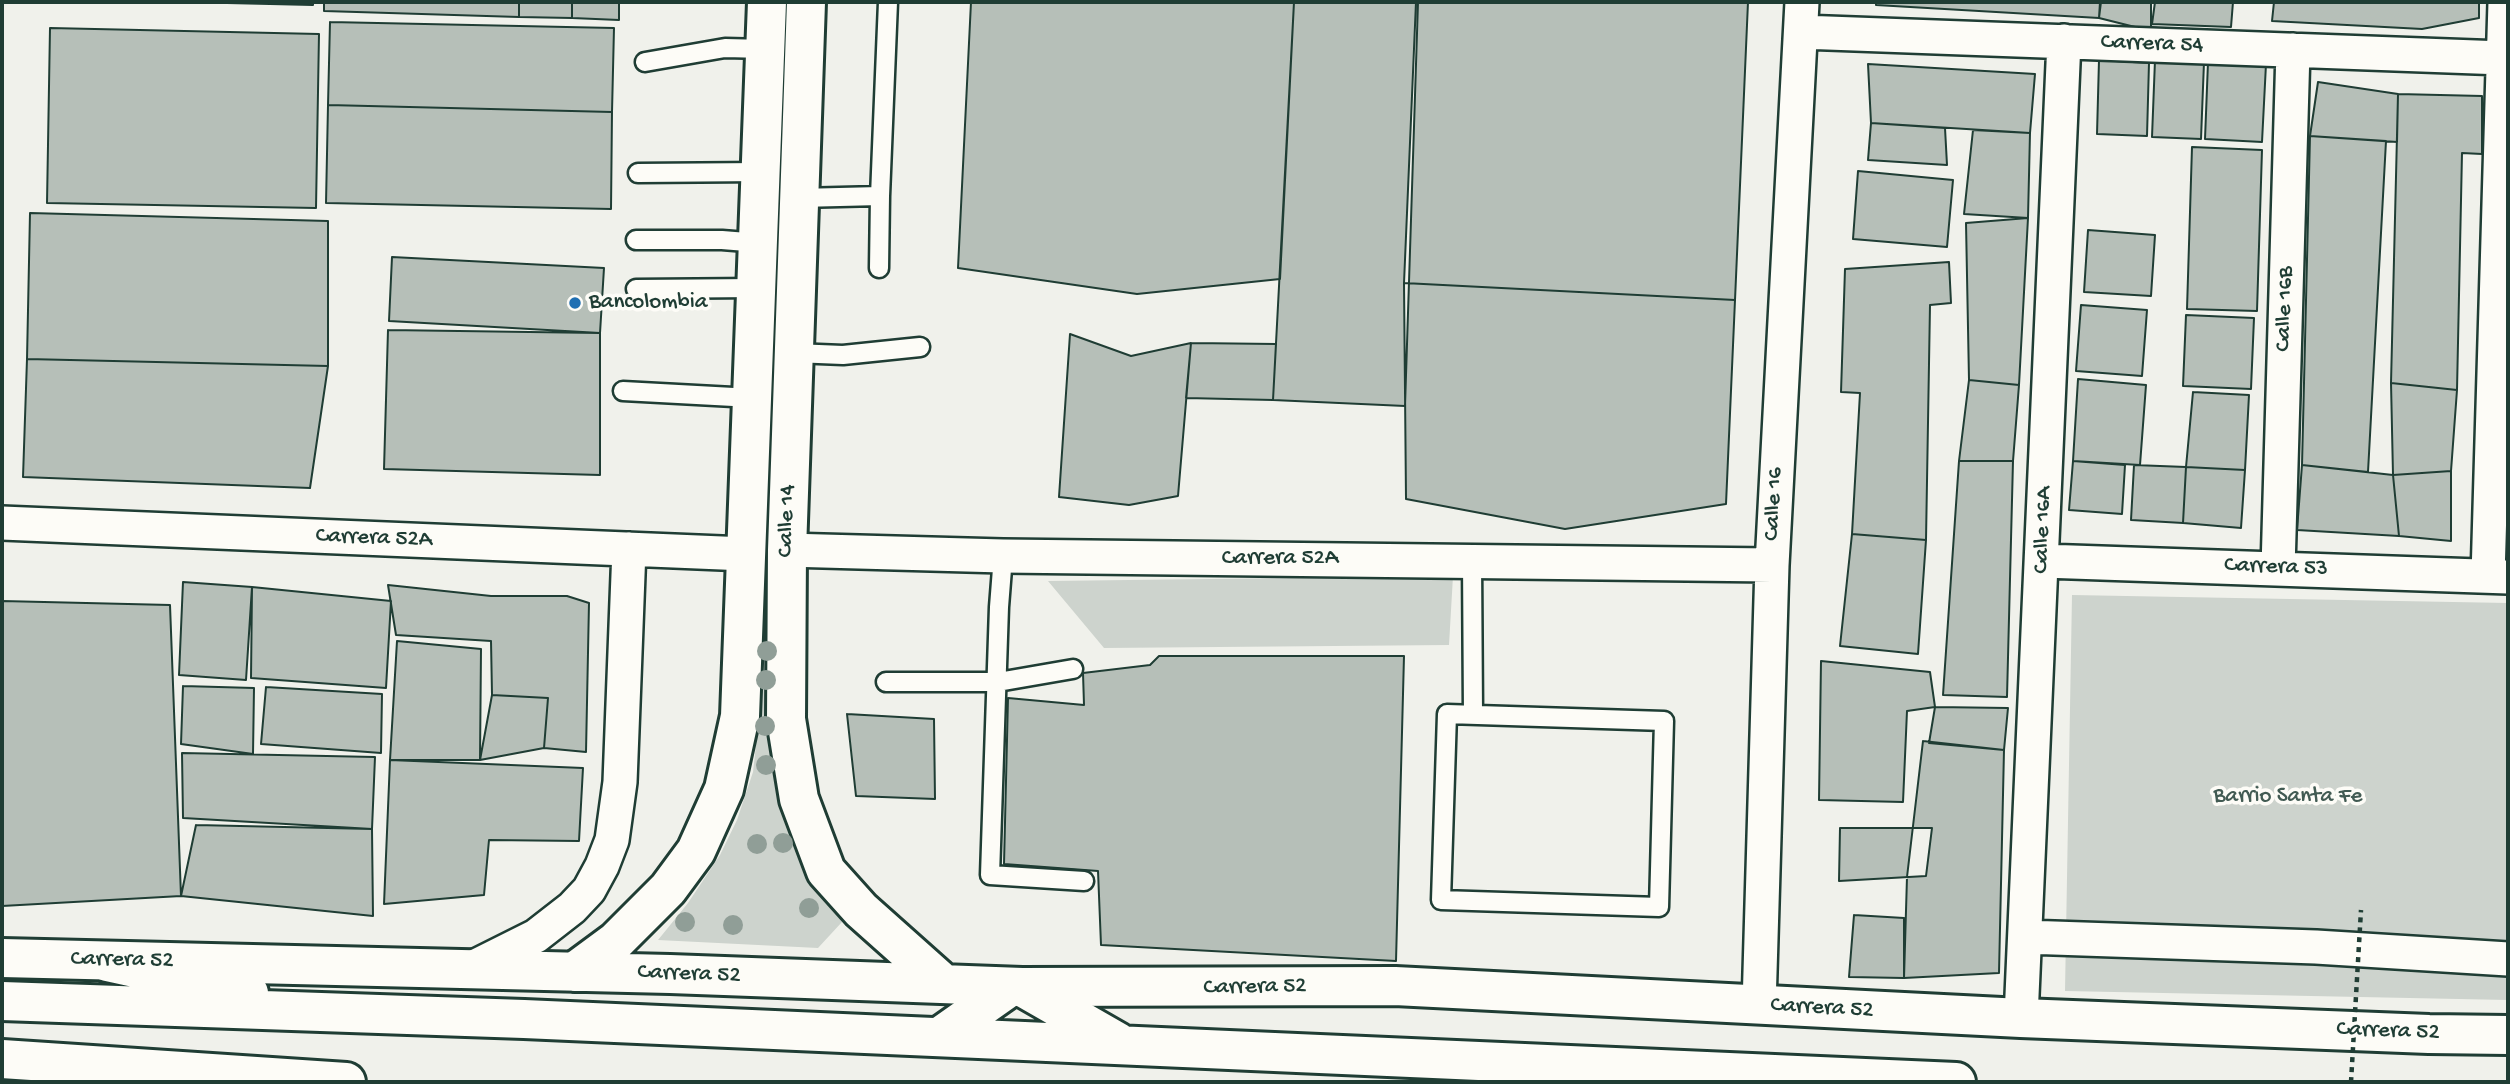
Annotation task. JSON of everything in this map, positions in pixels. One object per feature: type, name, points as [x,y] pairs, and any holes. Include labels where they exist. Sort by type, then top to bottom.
[{"type":"street","name":"Calle 14","points":[[575,972],[616,940],[668,889],[696,851],[724,789],[740,716],[767,2]]},
{"type":"street","name":"Calle 14","points":[[806,2],[787,550],[786,719],[799,799],[826,870],[860,910],[944,984]]},
{"type":"street","points":[[2498,576],[2505,2]]},
{"type":"street","name":"Carrera 54","points":[[1801,17],[2064,41],[2503,58]]},
{"type":"street","name":"Calle 16","points":[[1759,1006],[1772,565],[1801,17]]},
{"type":"street","name":"Calle 16A","points":[[2021,1018],[2064,41]]},
{"type":"street","name":"Calle 16B","points":[[2278,569],[2293,50]]},
{"type":"street","name":"Carrera 52A","points":[[2,523],[746,554]]},
{"type":"street","points":[[468,970],[536,936],[572,908],[589,890],[602,866],[612,839],[620,782],[629,549]]},
{"type":"street","name":"Carrera 52A","points":[[787,550],[1003,556],[1772,565]]},
{"type":"street","name":"Carrera 53","points":[[2043,561],[2498,576]]},
{"type":"street","points":[[2025,937],[2316,947],[2508,959]]},
{"type":"street","name":"Carrera 52","points":[[2,958],[575,972],[1016,987],[1395,986],[2021,1018],[2508,1035]]},
{"type":"street","points":[[107,961],[343,1014]]},
{"type":"street","points":[[939,1037],[1016,987],[1123,1045]]},
{"type":"street","name":"Carrera 52","points":[[2,1001],[524,1018],[719,1029],[1956,1082]]},
{"type":"street","points":[[2,1059],[346,1082]]},
{"type":"lane","points":[[879,268],[888,2]]},
{"type":"lane","points":[[645,62],[725,48],[765,49]]},
{"type":"lane","points":[[638,173],[762,172]]},
{"type":"lane","points":[[799,198],[880,196]]},
{"type":"lane","points":[[636,240],[759,243]]},
{"type":"lane","points":[[636,289],[756,288]]},
{"type":"lane","points":[[794,352],[843,355],[920,347]]},
{"type":"lane","points":[[623,391],[752,398]]},
{"type":"lane","points":[[1003,556],[990,875],[1084,881]]},
{"type":"lane","points":[[1472,561],[1473,714]]},
{"type":"lane","points":[[886,682],[998,682],[1073,669]]},
{"type":"lane","points":[[1447,714],[1473,714],[1664,721],[1659,907],[1441,900],[1447,714]]},
{"type":"path","points":[[2351,1082],[2361,910]]},
{"type":"green space","points":[[784,2],[795,2],[775,585],[828,899],[842,922],[818,948],[658,940],[688,903],[720,855],[737,820],[753,772]]},
{"type":"green space","points":[[1453,576],[1449,645],[1104,648],[1048,581]]},
{"type":"green space","name":"Barrio Santa Fe","points":[[2072,595],[2508,603],[2508,1000],[2065,991]]},
{"type":"building","points":[[184,2],[313,2],[313,5]]},
{"type":"building","points":[[324,2],[519,2],[519,17],[324,11]]},
{"type":"building","points":[[519,2],[572,2],[572,18],[519,17]]},
{"type":"building","points":[[572,2],[619,2],[619,20],[572,18]]},
{"type":"building","points":[[971,2],[1294,2],[1280,279],[1137,294],[958,268]]},
{"type":"building","points":[[1294,2],[1418,2],[1405,406],[1273,400]]},
{"type":"building","points":[[1416,2],[1748,2],[1735,300],[1404,283]]},
{"type":"building","points":[[1876,2],[2101,2],[2099,18],[1876,5]]},
{"type":"building","points":[[2100,2],[2151,2],[2151,31],[2099,18]]},
{"type":"building","points":[[2155,2],[2233,2],[2231,27],[2152,24]]},
{"type":"building","points":[[2274,2],[2479,2],[2479,18],[2422,29],[2272,21]]},
{"type":"building","points":[[330,22],[614,28],[612,112],[328,105]]},
{"type":"building","points":[[50,28],[319,34],[316,208],[47,203]]},
{"type":"building","points":[[2099,60],[2149,63],[2147,136],[2097,134]]},
{"type":"building","points":[[2155,60],[2204,62],[2201,139],[2152,137]]},
{"type":"building","points":[[2208,62],[2266,64],[2262,142],[2205,139]]},
{"type":"building","points":[[1868,64],[2035,74],[2030,133],[1871,123]]},
{"type":"building","points":[[2318,82],[2398,94],[2397,142],[2310,136]]},
{"type":"building","points":[[2398,94],[2482,96],[2482,154],[2462,153],[2457,390],[2391,383]]},
{"type":"building","points":[[328,105],[612,112],[611,209],[326,203]]},
{"type":"building","points":[[1871,123],[1945,128],[1947,165],[1868,160]]},
{"type":"building","points":[[1973,130],[2030,133],[2028,218],[1964,214]]},
{"type":"building","points":[[2310,136],[2386,141],[2368,472],[2302,465]]},
{"type":"building","points":[[2192,147],[2262,150],[2257,311],[2187,309]]},
{"type":"building","points":[[1858,171],[1953,180],[1947,247],[1853,239]]},
{"type":"building","points":[[30,213],[328,221],[328,366],[27,359]]},
{"type":"building","points":[[2028,218],[2019,385],[1969,380],[1966,223]]},
{"type":"building","points":[[2088,230],[2155,235],[2151,296],[2084,292]]},
{"type":"building","points":[[392,257],[604,268],[600,333],[389,321]]},
{"type":"building","points":[[1949,262],[1951,303],[1930,305],[1926,540],[1852,534],[1860,393],[1841,392],[1845,269]]},
{"type":"building","points":[[1404,283],[1735,300],[1726,504],[1565,529],[1406,499]]},
{"type":"building","points":[[2081,305],[2147,310],[2142,376],[2076,371]]},
{"type":"building","points":[[2186,315],[2254,318],[2251,389],[2183,386]]},
{"type":"building","points":[[388,330],[600,333],[600,475],[384,469]]},
{"type":"building","points":[[1070,334],[1131,356],[1191,343],[1178,496],[1129,505],[1059,497]]},
{"type":"building","points":[[1191,343],[1276,344],[1273,400],[1186,398]]},
{"type":"building","points":[[27,359],[328,366],[310,488],[23,477]]},
{"type":"building","points":[[2078,379],[2146,385],[2140,465],[2073,461]]},
{"type":"building","points":[[1969,380],[2019,385],[2013,461],[1959,461]]},
{"type":"building","points":[[2391,383],[2457,390],[2451,471],[2393,475]]},
{"type":"building","points":[[2193,392],[2249,395],[2245,470],[2186,467]]},
{"type":"building","points":[[1959,461],[2013,461],[2007,697],[1943,695]]},
{"type":"building","points":[[2073,461],[2125,465],[2122,514],[2069,510]]},
{"type":"building","points":[[2134,465],[2186,467],[2183,523],[2131,520]]},
{"type":"building","points":[[2302,465],[2393,475],[2399,536],[2297,530]]},
{"type":"building","points":[[2186,467],[2245,470],[2241,528],[2183,523]]},
{"type":"building","points":[[2451,471],[2451,541],[2399,536],[2393,475]]},
{"type":"building","points":[[1852,534],[1926,540],[1918,654],[1840,646]]},
{"type":"building","points":[[183,582],[252,587],[246,680],[179,675]]},
{"type":"building","points":[[388,585],[491,596],[567,596],[589,603],[586,752],[544,748],[548,698],[492,695],[491,641],[396,635]]},
{"type":"building","points":[[252,587],[391,601],[386,688],[251,678]]},
{"type":"building","points":[[2,601],[170,605],[181,896],[2,906]]},
{"type":"building","points":[[397,641],[481,649],[480,760],[390,760]]},
{"type":"building","points":[[1159,656],[1404,656],[1396,961],[1101,945],[1098,871],[1004,864],[1008,698],[1084,705],[1083,673],[1150,665]]},
{"type":"building","points":[[1821,661],[1930,672],[1935,707],[1907,711],[1903,802],[1819,800]]},
{"type":"building","points":[[183,686],[254,688],[253,754],[181,744]]},
{"type":"building","points":[[266,687],[382,694],[381,753],[261,744]]},
{"type":"building","points":[[492,695],[548,698],[544,748],[480,760]]},
{"type":"building","points":[[1935,707],[2008,708],[2004,750],[1929,743]]},
{"type":"building","points":[[847,714],[934,719],[935,799],[856,796]]},
{"type":"building","points":[[1923,741],[2004,750],[1999,973],[1904,978],[1907,877]]},
{"type":"building","points":[[182,753],[375,757],[372,829],[183,818]]},
{"type":"building","points":[[390,760],[583,768],[579,841],[489,840],[484,895],[384,904]]},
{"type":"building","points":[[196,825],[372,829],[373,916],[181,896]]},
{"type":"building","points":[[1840,828],[1932,828],[1926,876],[1839,881]]},
{"type":"building","points":[[1854,915],[1904,918],[1904,978],[1849,977]]},
{"type":"place","name":"Bancolombia","points":[[575,303]]}]
